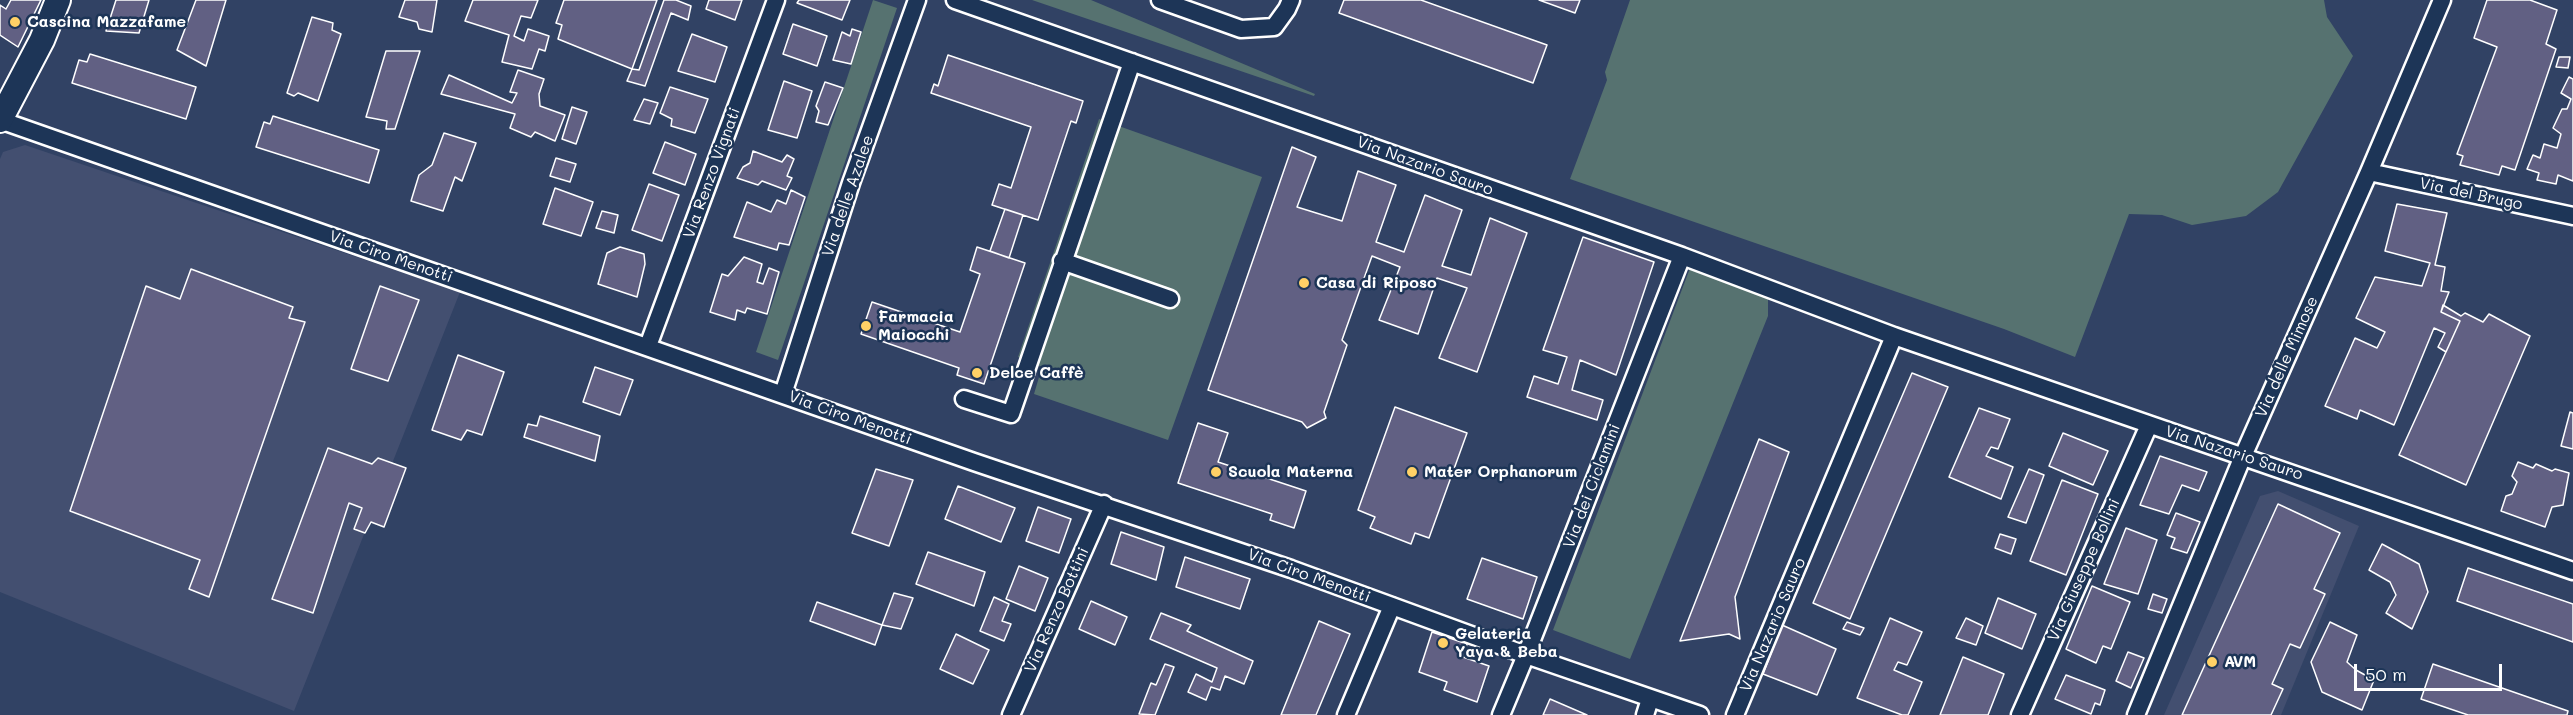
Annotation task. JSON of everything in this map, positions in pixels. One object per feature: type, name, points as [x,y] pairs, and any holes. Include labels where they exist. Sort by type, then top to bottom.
[{"type":"street","points":[[0,120],[42,40],[58,0]]},
{"type":"street","name":"Via Renzo Vignati","points":[[648,346],[776,0]]},
{"type":"street","name":"Via delle Azalee","points":[[783,394],[851,183],[917,0]]},
{"type":"street","name":"Via Nazario Sauro","points":[[955,0],[1682,256],[1894,336],[2573,571]]},
{"type":"street","points":[[1160,0],[1241,29],[1274,27],[1291,0]]},
{"type":"street","name":"Via delle Mimose","points":[[2136,715],[2243,456],[2369,172],[2442,0]]},
{"type":"street","points":[[964,399],[1011,414],[1132,62]]},
{"type":"street","name":"Via Ciro Menotti","points":[[0,120],[974,462],[1104,504],[1392,606],[1526,655],[1647,707],[1700,715]]},
{"type":"street","name":"Via del Brugo","points":[[2369,172],[2573,216]]},
{"type":"street","name":"Via dei Ciclamini","points":[[1500,715],[1526,655],[1682,256]]},
{"type":"street","points":[[1062,261],[1170,299]]},
{"type":"street","name":"Via Nazario Sauro","points":[[1735,715],[1894,336]]},
{"type":"street","name":"Via Giuseppe Bollini","points":[[2020,715],[2149,425]]},
{"type":"street","name":"Via Renzo Bottini","points":[[1011,715],[1104,504]]},
{"type":"street","points":[[1346,715],[1392,606]]},
{"type":"shaded area","points":[[25,145],[460,292],[294,711],[0,592],[0,159],[3,152]]},
{"type":"shaded area","points":[[2278,491],[2359,526],[2281,715],[2164,715],[2260,496]]},
{"type":"green space","points":[[873,0],[897,8],[778,360],[756,352]]},
{"type":"green space","points":[[1032,0],[1091,0],[1315,94],[1314,96]]},
{"type":"green space","points":[[1630,0],[2324,0],[2327,17],[2353,56],[2278,192],[2246,216],[2192,225],[2162,215],[2129,214],[2075,357],[2004,329],[1570,179],[1607,80],[1605,72]]},
{"type":"green space","points":[[1099,119],[1262,177],[1168,440],[1034,394],[1042,367],[1018,357]]},
{"type":"green space","points":[[1692,263],[1768,292],[1768,316],[1630,659],[1553,630]]},
{"type":"building","name":"Cascina Mazzafame","points":[[11,0],[41,0],[18,47],[0,35],[0,5],[6,9]]},
{"type":"building","points":[[116,0],[149,0],[139,33],[106,31]]},
{"type":"building","points":[[196,0],[226,0],[206,66],[177,50]]},
{"type":"building","points":[[405,0],[437,0],[432,32],[419,29],[417,22],[399,17]]},
{"type":"building","points":[[473,0],[538,0],[531,18],[521,16],[514,36],[524,41],[528,29],[549,36],[545,51],[539,49],[532,69],[502,62],[509,35],[465,21]]},
{"type":"building","points":[[564,0],[657,0],[632,69],[558,39],[562,25],[556,23]]},
{"type":"building","points":[[664,0],[676,0],[691,6],[688,20],[671,13],[645,86],[627,81],[632,69],[639,70]]},
{"type":"building","points":[[709,0],[742,0],[735,20],[706,9]]},
{"type":"building","points":[[799,0],[850,0],[842,20],[797,3]]},
{"type":"building","points":[[1344,0],[1421,0],[1547,45],[1533,83],[1339,13]]},
{"type":"building","points":[[1539,0],[1580,0],[1575,13]]},
{"type":"building","points":[[2487,0],[2530,0],[2557,10],[2546,44],[2556,49],[2515,170],[2502,166],[2499,175],[2460,165],[2463,156],[2457,154],[2497,47],[2474,38]]},
{"type":"building","points":[[312,17],[333,23],[332,30],[341,34],[318,101],[298,93],[294,96],[287,93]]},
{"type":"building","points":[[793,24],[827,36],[817,66],[783,54]]},
{"type":"building","points":[[852,29],[861,32],[851,64],[833,60],[842,32],[850,36]]},
{"type":"building","points":[[692,34],[727,47],[715,82],[678,71]]},
{"type":"building","points":[[386,51],[420,51],[395,129],[386,129],[387,121],[366,117]]},
{"type":"building","points":[[90,54],[196,87],[186,119],[72,83],[79,60],[87,62]]},
{"type":"building","points":[[948,55],[1083,101],[1076,123],[1071,121],[1038,220],[992,205],[999,184],[1011,188],[1031,127],[931,93],[934,84],[938,86]]},
{"type":"building","points":[[2559,57],[2570,57],[2568,68],[2556,67]]},
{"type":"building","points":[[518,70],[544,79],[539,94],[540,106],[565,115],[555,141],[535,132],[531,137],[510,128],[515,114],[441,94],[449,75],[512,103],[517,93],[510,92]]},
{"type":"building","points":[[2569,77],[2573,79],[2573,181],[2558,175],[2556,184],[2537,180],[2539,173],[2527,169],[2533,155],[2540,158],[2544,144],[2557,148],[2561,134],[2553,128],[2562,109],[2567,109],[2571,99],[2561,93]]},
{"type":"building","points":[[784,81],[812,91],[797,138],[768,130]]},
{"type":"building","points":[[825,82],[843,88],[828,125],[816,122],[819,111],[816,106]]},
{"type":"building","points":[[670,87],[708,99],[695,133],[671,126],[672,119],[660,113]]},
{"type":"building","points":[[644,99],[658,103],[650,124],[634,120]]},
{"type":"building","points":[[572,107],[587,112],[576,144],[562,139]]},
{"type":"building","points":[[273,116],[379,150],[369,183],[256,147],[264,122],[270,124]]},
{"type":"building","points":[[444,133],[476,143],[462,181],[455,177],[443,211],[411,201],[419,175],[432,165]]},
{"type":"building","points":[[665,142],[696,154],[685,185],[653,173]]},
{"type":"building","name":"Casa di Riposo","points":[[1292,147],[1316,157],[1297,207],[1342,221],[1358,171],[1396,185],[1376,242],[1404,252],[1425,195],[1462,210],[1442,266],[1471,275],[1490,218],[1527,233],[1477,372],[1439,358],[1467,288],[1437,278],[1418,334],[1379,320],[1400,267],[1372,256],[1342,340],[1347,345],[1324,412],[1326,418],[1307,428],[1302,422],[1208,390]]},
{"type":"building","points":[[753,151],[782,162],[787,155],[794,159],[787,176],[792,178],[786,190],[762,181],[758,185],[737,178],[743,167],[750,163]]},
{"type":"building","points":[[556,158],[576,164],[570,182],[550,176]]},
{"type":"building","points":[[649,184],[679,195],[662,241],[632,230]]},
{"type":"building","points":[[555,188],[593,202],[581,236],[543,224]]},
{"type":"building","points":[[791,190],[805,197],[789,245],[779,243],[777,250],[734,237],[747,202],[771,212],[777,200],[786,204]]},
{"type":"building","points":[[2397,204],[2447,213],[2435,265],[2445,267],[2441,291],[2449,292],[2441,312],[2460,321],[2446,352],[2438,347],[2445,333],[2434,328],[2394,425],[2360,410],[2357,419],[2325,406],[2355,338],[2377,348],[2385,332],[2356,318],[2375,277],[2422,286],[2430,263],[2385,251]]},
{"type":"building","points":[[1005,209],[1023,215],[1009,258],[990,251]]},
{"type":"building","points":[[602,211],[618,215],[614,233],[596,228]]},
{"type":"building","points":[[1583,237],[1654,262],[1616,375],[1580,360],[1572,390],[1603,400],[1597,420],[1527,397],[1534,376],[1558,384],[1567,357],[1543,350]]},
{"type":"building","points":[[620,247],[644,254],[645,264],[637,297],[598,284],[607,253]]},
{"type":"building","points":[[977,247],[1025,263],[984,384],[957,375],[959,368],[861,334],[872,302],[960,332],[980,274],[970,270]]},
{"type":"building","points":[[744,257],[762,264],[757,282],[763,284],[769,268],[779,272],[767,314],[747,308],[745,313],[737,310],[735,320],[710,312],[722,274],[728,276]]},
{"type":"building","points":[[191,269],[293,307],[289,318],[305,322],[209,597],[189,589],[200,560],[70,511],[146,286],[180,299]]},
{"type":"building","points":[[380,286],[419,300],[388,381],[351,369]]},
{"type":"building","points":[[2443,305],[2461,316],[2465,313],[2483,322],[2489,314],[2530,336],[2466,485],[2399,455],[2460,321],[2441,312]]},
{"type":"building","points":[[458,355],[504,372],[482,435],[467,430],[461,440],[432,430]]},
{"type":"building","points":[[595,367],[633,380],[620,415],[583,402]]},
{"type":"building","points":[[1912,373],[1948,387],[1850,619],[1813,603]]},
{"type":"building","name":"Mater Orphanorum","points":[[1395,407],[1467,433],[1429,538],[1415,533],[1411,544],[1370,528],[1375,517],[1358,510]]},
{"type":"building","points":[[1979,408],[2010,419],[1998,449],[1991,447],[1986,456],[2013,467],[2001,499],[1949,477]]},
{"type":"building","points":[[2570,412],[2573,413],[2573,449],[2561,446]]},
{"type":"building","points":[[540,416],[600,436],[595,461],[524,437],[528,424],[537,426]]},
{"type":"building","name":"Scuola Materna","points":[[1198,423],[1228,433],[1218,462],[1306,491],[1294,528],[1270,520],[1272,514],[1178,483]]},
{"type":"building","points":[[2063,433],[2108,451],[2093,485],[2049,466]]},
{"type":"building","points":[[1759,439],[1789,452],[1735,597],[1740,639],[1729,634],[1680,641]]},
{"type":"building","points":[[328,448],[372,464],[378,458],[406,468],[384,527],[371,522],[365,533],[354,529],[362,508],[349,503],[313,613],[272,599]]},
{"type":"building","points":[[2160,456],[2207,472],[2199,491],[2182,485],[2169,514],[2140,505]]},
{"type":"building","points":[[2518,462],[2533,468],[2536,464],[2552,471],[2555,469],[2569,473],[2563,505],[2552,507],[2545,527],[2501,511],[2506,496],[2512,494],[2517,482],[2512,476]]},
{"type":"building","points":[[876,469],[913,480],[889,546],[852,533]]},
{"type":"building","points":[[2029,469],[2044,475],[2026,523],[2008,517]]},
{"type":"building","points":[[2062,480],[2098,494],[2066,575],[2030,561]]},
{"type":"building","points":[[958,486],[1015,508],[1001,542],[945,519]]},
{"type":"building","points":[[2278,504],[2340,533],[2314,589],[2325,594],[2300,648],[2290,644],[2272,684],[2283,689],[2271,715],[2182,715]]},
{"type":"building","points":[[1038,507],[1071,519],[1059,553],[1026,541]]},
{"type":"building","points":[[2176,513],[2200,522],[2187,553],[2171,548],[2175,538],[2167,535]]},
{"type":"building","points":[[2126,528],[2157,540],[2138,594],[2104,584]]},
{"type":"building","points":[[1121,532],[1164,547],[1156,580],[1111,564]]},
{"type":"building","points":[[2000,534],[2016,539],[2011,554],[1995,548]]},
{"type":"building","points":[[2382,544],[2419,564],[2428,592],[2412,629],[2386,613],[2396,595],[2390,582],[2369,570]]},
{"type":"building","points":[[928,552],[985,572],[974,606],[916,584]]},
{"type":"building","points":[[1185,557],[1250,579],[1240,609],[1176,587]]},
{"type":"building","points":[[1482,558],[1537,577],[1523,619],[1467,599]]},
{"type":"building","points":[[1019,566],[1048,578],[1035,611],[1006,599]]},
{"type":"building","points":[[2468,568],[2573,604],[2573,642],[2457,601]]},
{"type":"building","points":[[2092,586],[2130,602],[2111,649],[2103,646],[2096,663],[2066,649]]},
{"type":"building","points":[[894,593],[913,598],[901,629],[882,625]]},
{"type":"building","points":[[2153,594],[2167,599],[2162,613],[2148,609]]},
{"type":"building","points":[[994,597],[1009,604],[1002,621],[1011,624],[1004,641],[980,631]]},
{"type":"building","points":[[1998,598],[2036,614],[2022,649],[1985,633]]},
{"type":"building","points":[[1091,601],[1127,617],[1115,645],[1079,629]]},
{"type":"building","points":[[817,602],[882,625],[875,645],[810,621]]},
{"type":"building","points":[[1161,613],[1191,625],[1187,631],[1253,661],[1244,684],[1225,676],[1220,690],[1211,687],[1206,700],[1188,692],[1196,674],[1212,682],[1217,668],[1150,639]]},
{"type":"building","points":[[1890,618],[1922,632],[1907,665],[1898,662],[1894,670],[1922,682],[1908,715],[1902,715],[1857,698]]},
{"type":"building","points":[[1966,618],[1983,626],[1976,645],[1956,638]]},
{"type":"building","points":[[1319,621],[1350,634],[1316,715],[1281,715]]},
{"type":"building","points":[[1847,622],[1864,628],[1860,635],[1843,629]]},
{"type":"building","points":[[2330,622],[2357,635],[2347,662],[2374,680],[2362,710],[2322,692],[2311,662]]},
{"type":"building","points":[[1782,625],[1836,649],[1817,695],[1763,674]]},
{"type":"building","points":[[1432,632],[1467,644],[1463,657],[1489,666],[1477,702],[1444,690],[1447,682],[1419,672]]},
{"type":"building","points":[[956,634],[989,650],[973,684],[940,669]]},
{"type":"building","points":[[2128,652],[2144,658],[2131,688],[2116,681]]},
{"type":"building","points":[[1963,657],[2004,674],[1988,715],[1940,715]]},
{"type":"building","points":[[1165,664],[1174,667],[1155,715],[1139,714],[1151,683],[1156,685]]},
{"type":"building","points":[[2433,664],[2568,711],[2567,715],[2468,715],[2421,699]]},
{"type":"building","points":[[2066,675],[2105,690],[2100,705],[2095,703],[2091,714],[2055,699]]},
{"type":"building","points":[[1550,699],[1587,715],[1543,715]]},
{"type":"place","name":"Cascina Mazzafame","points":[[15,22]]},
{"type":"place","name":"Casa di Riposo","points":[[1304,283]]},
{"type":"place","name":"Farmacia Maiocchi","points":[[866,326]]},
{"type":"place","name":"Delce Caffè","points":[[977,373]]},
{"type":"place","name":"Scuola Materna","points":[[1216,472]]},
{"type":"place","name":"Mater Orphanorum","points":[[1412,472]]},
{"type":"place","name":"Gelateria Yaya & Beba","points":[[1443,643]]},
{"type":"place","name":"AVM","points":[[2212,662]]}]
